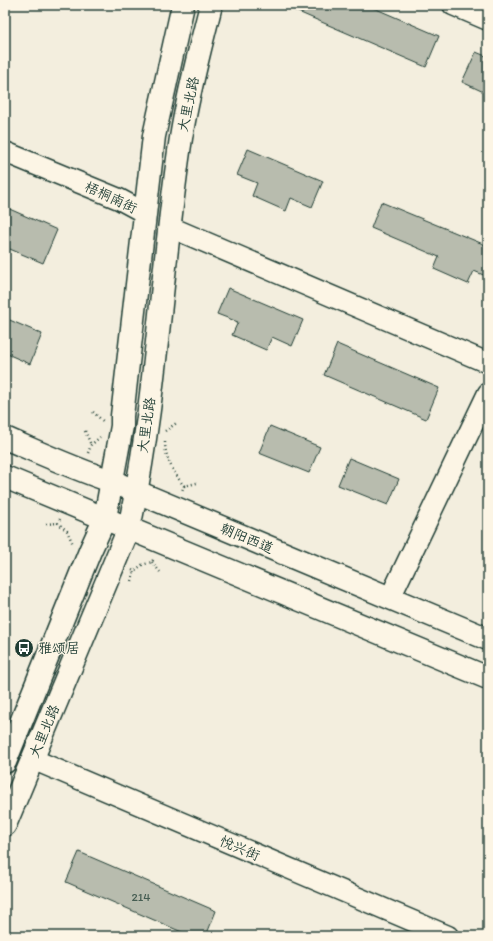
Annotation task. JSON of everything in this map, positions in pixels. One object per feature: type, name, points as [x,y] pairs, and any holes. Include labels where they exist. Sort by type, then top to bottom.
[{"type":"main road","name":"大里北路","points":[[5,762],[88,556],[105,518],[122,426],[154,136],[183,5]]},
{"type":"main road","name":"大里北路","points":[[5,825],[129,528],[137,492],[148,419],[181,137],[195,68],[211,5]]},
{"type":"main road","name":"朝阳西道","points":[[5,438],[488,639]]},
{"type":"main road","points":[[5,477],[488,678]]},
{"type":"street","points":[[453,5],[488,20]]},
{"type":"street","name":"梧桐南街","points":[[5,152],[119,199],[145,213]]},
{"type":"street","name":"梧桐南街","points":[[5,162],[118,209],[145,213]]},
{"type":"street","points":[[170,227],[488,363]]},
{"type":"street","points":[[390,598],[488,393]]},
{"type":"street","name":"悦兴街","points":[[32,759],[448,936]]},
{"type":"path","points":[[93,412],[107,424]]},
{"type":"path","points":[[165,431],[178,422]]},
{"type":"path","points":[[85,431],[91,445]]},
{"type":"path","points":[[184,486],[197,483]]},
{"type":"path","points":[[46,524],[58,523]]},
{"type":"path","points":[[152,562],[160,572]]},
{"type":"path","points":[[132,581],[134,571]]},
{"type":"building","points":[[282,5],[367,5],[439,36],[426,67]]},
{"type":"building","points":[[476,52],[488,57],[488,94],[462,82]]},
{"type":"building","points":[[248,149],[323,181],[312,207],[291,198],[286,211],[252,196],[257,183],[237,175]]},
{"type":"building","points":[[381,202],[488,246],[488,277],[474,271],[468,284],[434,269],[439,257],[371,228]]},
{"type":"building","points":[[5,207],[57,230],[43,263],[5,247]]},
{"type":"building","points":[[228,288],[303,320],[292,346],[272,337],[266,350],[232,335],[238,322],[217,314]]},
{"type":"building","points":[[5,318],[42,334],[30,364],[5,353]]},
{"type":"building","points":[[337,344],[439,388],[426,419],[324,375]]},
{"type":"building","points":[[270,426],[320,447],[309,473],[259,453]]},
{"type":"building","points":[[349,458],[399,479],[388,505],[338,485]]},
{"type":"building","points":[[79,852],[216,911],[206,936],[191,936],[66,882]]},
{"type":"place","name":"雅颂居","points":[[24,648]]}]
